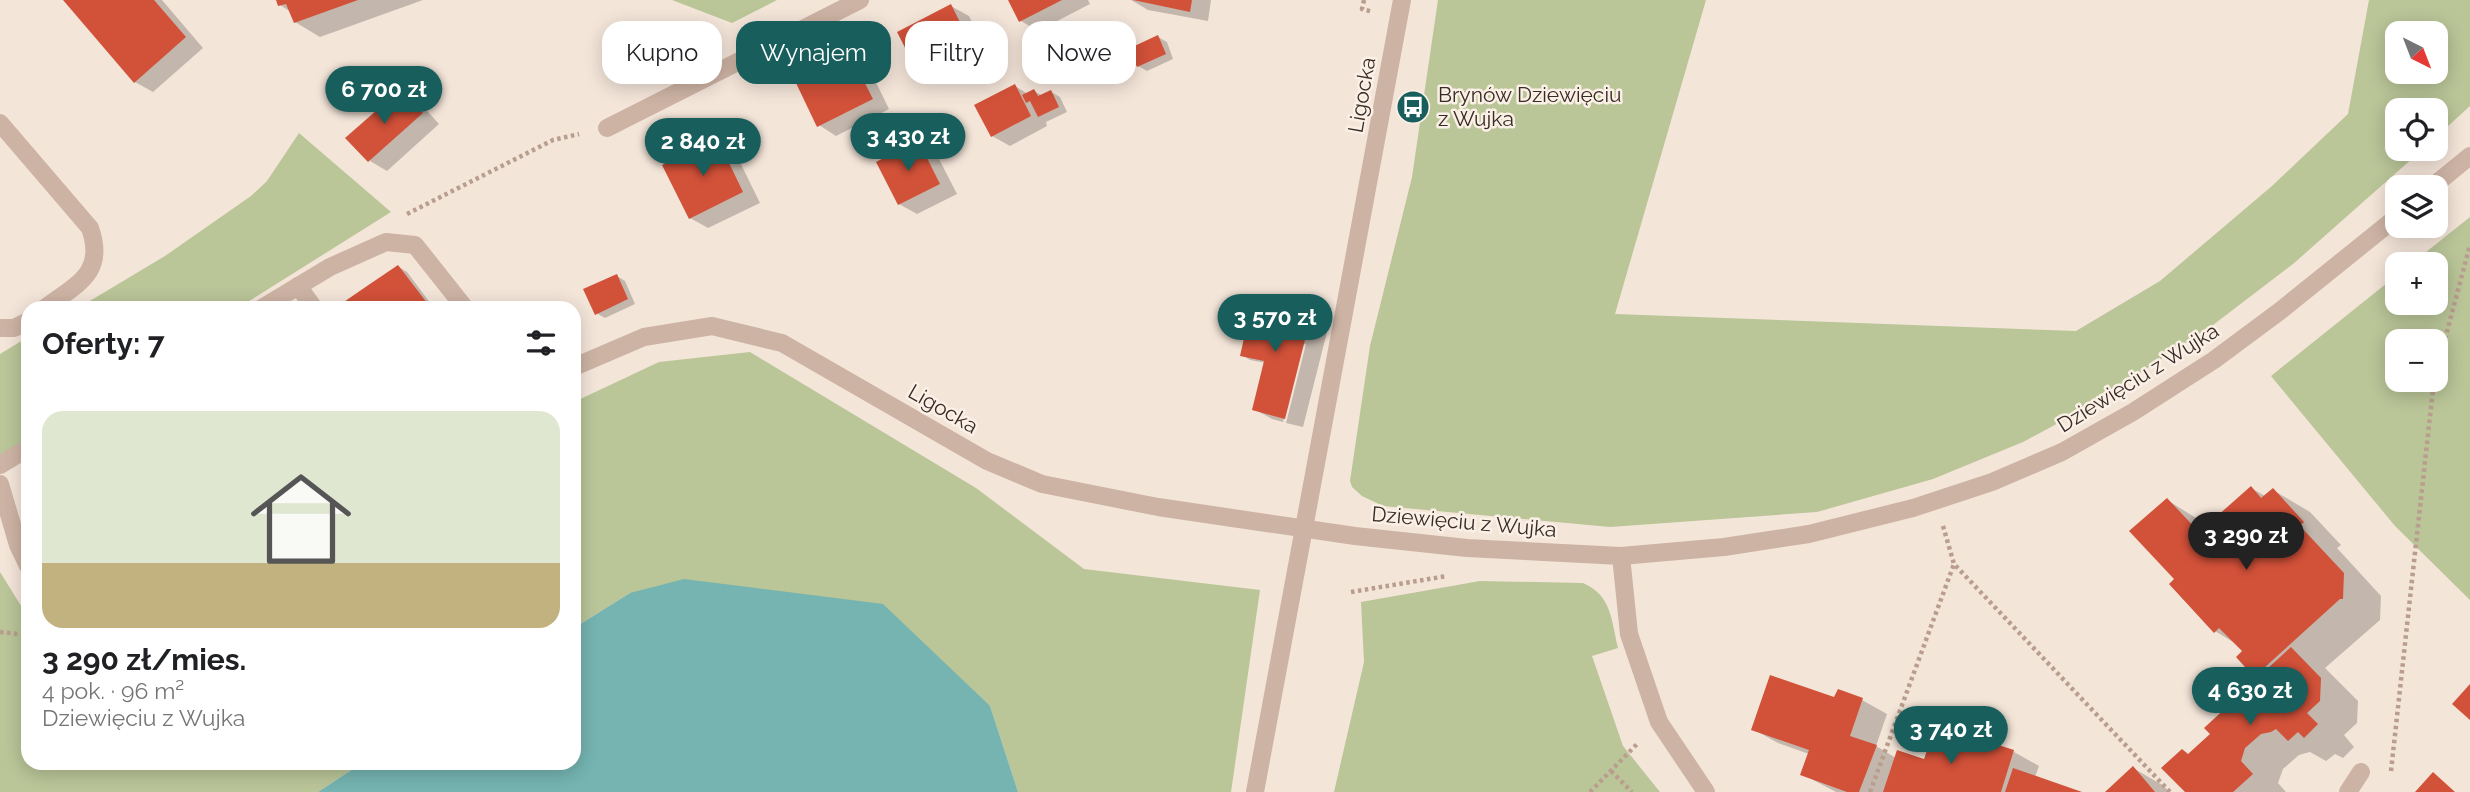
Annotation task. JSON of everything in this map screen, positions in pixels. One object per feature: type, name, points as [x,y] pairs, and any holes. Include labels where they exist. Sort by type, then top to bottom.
[{"type":"street","points":[[607,128],[860,0]]},
{"type":"street","name":"Ligocka","points":[[1255,792],[1402,0]]},
{"type":"street","points":[[0,123],[90,228],[94,241],[96,252],[93,264],[84,278],[54,301]]},
{"type":"street","points":[[2447,175],[2470,156]]},
{"type":"street","name":"Dziewięciu z Wujka","points":[[1304,529],[1467,548],[1621,556],[1724,547],[1809,534],[1913,508],[1992,482],[2062,452],[2133,412],[2214,360],[2385,226]]},
{"type":"street","points":[[273,301],[330,267],[386,242],[415,245],[459,301]]},
{"type":"street","points":[[298,286],[309,301]]},
{"type":"street","points":[[0,328],[14,328],[21,324]]},
{"type":"street","name":"Ligocka","points":[[581,365],[644,337],[712,326],[782,343],[987,461],[1042,484],[1158,507],[1304,529]]},
{"type":"street","points":[[0,465],[21,452]]},
{"type":"street","points":[[0,484],[21,551]]},
{"type":"street","points":[[1621,556],[1629,634],[1659,722],[1706,792]]},
{"type":"street","points":[[2348,792],[2361,772]]},
{"type":"path","points":[[1364,0],[1362,9],[1377,13]]},
{"type":"path","points":[[386,242],[393,222],[552,141],[607,128]]},
{"type":"path","points":[[2448,329],[2470,245]]},
{"type":"path","points":[[2388,782],[2393,763],[2433,392]]},
{"type":"path","points":[[1944,526],[1954,564],[2170,792]]},
{"type":"path","points":[[1870,792],[1954,564]]},
{"type":"path","points":[[0,632],[21,634]]},
{"type":"path","points":[[1590,792],[1659,722]]},
{"type":"path","points":[[1611,771],[1632,792]]},
{"type":"green space","points":[[672,0],[777,0],[732,23]]},
{"type":"green space","points":[[1438,0],[1706,0],[1615,314],[2076,331],[2160,281],[2272,186],[2348,114],[2369,0],[2470,0],[2470,106],[2448,126],[2448,98],[2385,98],[2385,161],[2409,161],[2394,175],[2385,175],[2385,183],[2293,264],[2213,325],[2088,407],[2023,442],[1933,479],[1817,512],[1610,527],[1383,506],[1362,496],[1352,487],[1350,481],[1370,346],[1412,177]]},
{"type":"green space","points":[[299,133],[391,212],[249,301],[90,301],[165,256],[251,196],[267,181]]},
{"type":"green space","points":[[2470,217],[2470,600],[2395,526],[2271,376],[2385,285],[2385,315],[2448,315],[2448,252],[2426,252],[2444,238],[2448,238],[2448,235]]},
{"type":"green space","points":[[21,341],[21,444],[0,457],[0,354]]},
{"type":"green space","points":[[750,352],[976,488],[1084,569],[1260,590],[1231,792],[1018,792],[990,706],[630,593],[581,624],[581,399],[659,362]]},
{"type":"green space","points":[[0,572],[21,606],[21,770],[351,770],[318,792],[0,792]]},
{"type":"green space","points":[[1480,581],[1583,583],[1600,595],[1609,610],[1618,648],[1592,656],[1623,746],[1660,792],[1334,792],[1364,662],[1361,602]]},
{"type":"water","points":[[684,579],[883,604],[990,706],[1018,792],[318,792],[351,770],[581,770],[581,624],[630,593]]},
{"type":"building","points":[[63,0],[154,0],[186,37],[134,83]]},
{"type":"building","points":[[276,0],[358,0],[294,23],[286,4],[278,6]]},
{"type":"building","points":[[1008,0],[1062,0],[1019,22]]},
{"type":"building","points":[[1133,0],[1192,0],[1190,12]]},
{"type":"building","points":[[951,4],[959,21],[918,21]]},
{"type":"building","points":[[905,28],[905,48],[897,32]]},
{"type":"building","points":[[1158,35],[1166,54],[1137,67],[1136,45]]},
{"type":"building","points":[[796,84],[865,84],[873,99],[817,127]]},
{"type":"building","points":[[1015,84],[1031,116],[991,137],[974,105]]},
{"type":"building","points":[[401,89],[423,113],[368,162],[345,138]]},
{"type":"building","points":[[1034,89],[1038,96],[1051,90],[1059,107],[1038,117],[1030,101],[1026,103],[1022,95]]},
{"type":"building","points":[[717,138],[743,192],[689,219],[662,165]]},
{"type":"building","points":[[918,140],[940,184],[898,205],[876,162]]},
{"type":"building","points":[[398,265],[426,301],[345,301]]},
{"type":"building","points":[[617,274],[628,299],[595,315],[583,289]]},
{"type":"building","points":[[1252,302],[1311,316],[1285,419],[1252,410],[1264,361],[1240,356]]},
{"type":"building","points":[[2251,486],[2261,498],[2273,488],[2304,522],[2300,526],[2344,573],[2343,599],[2254,677],[2236,657],[2242,651],[2219,628],[2214,633],[2169,584],[2174,579],[2129,531],[2167,498],[2199,532]]},
{"type":"building","points":[[2291,647],[2321,678],[2320,701],[2307,713],[2318,724],[2304,738],[2298,732],[2288,741],[2276,729],[2261,734],[2245,748],[2241,761],[2253,774],[2233,792],[2185,792],[2161,768],[2182,749],[2188,754],[2210,734],[2204,728],[2242,693],[2247,699],[2258,689],[2253,682]]},
{"type":"building","points":[[1770,675],[1834,697],[1838,689],[1863,698],[1850,736],[1877,745],[1859,792],[1847,792],[1800,775],[1809,750],[1751,730]]},
{"type":"building","points":[[2470,684],[2470,720],[2452,704]]},
{"type":"building","points":[[1936,725],[2014,750],[2001,792],[1883,792],[1897,750],[1924,759]]},
{"type":"building","points":[[2133,766],[2155,792],[2105,792]]},
{"type":"building","points":[[2013,768],[2082,792],[2005,792]]},
{"type":"building","points":[[2433,772],[2455,792],[2415,792]]},
{"type":"place","name":"Brynów Dziewięciu z Wujka","points":[[1413,107]]}]
